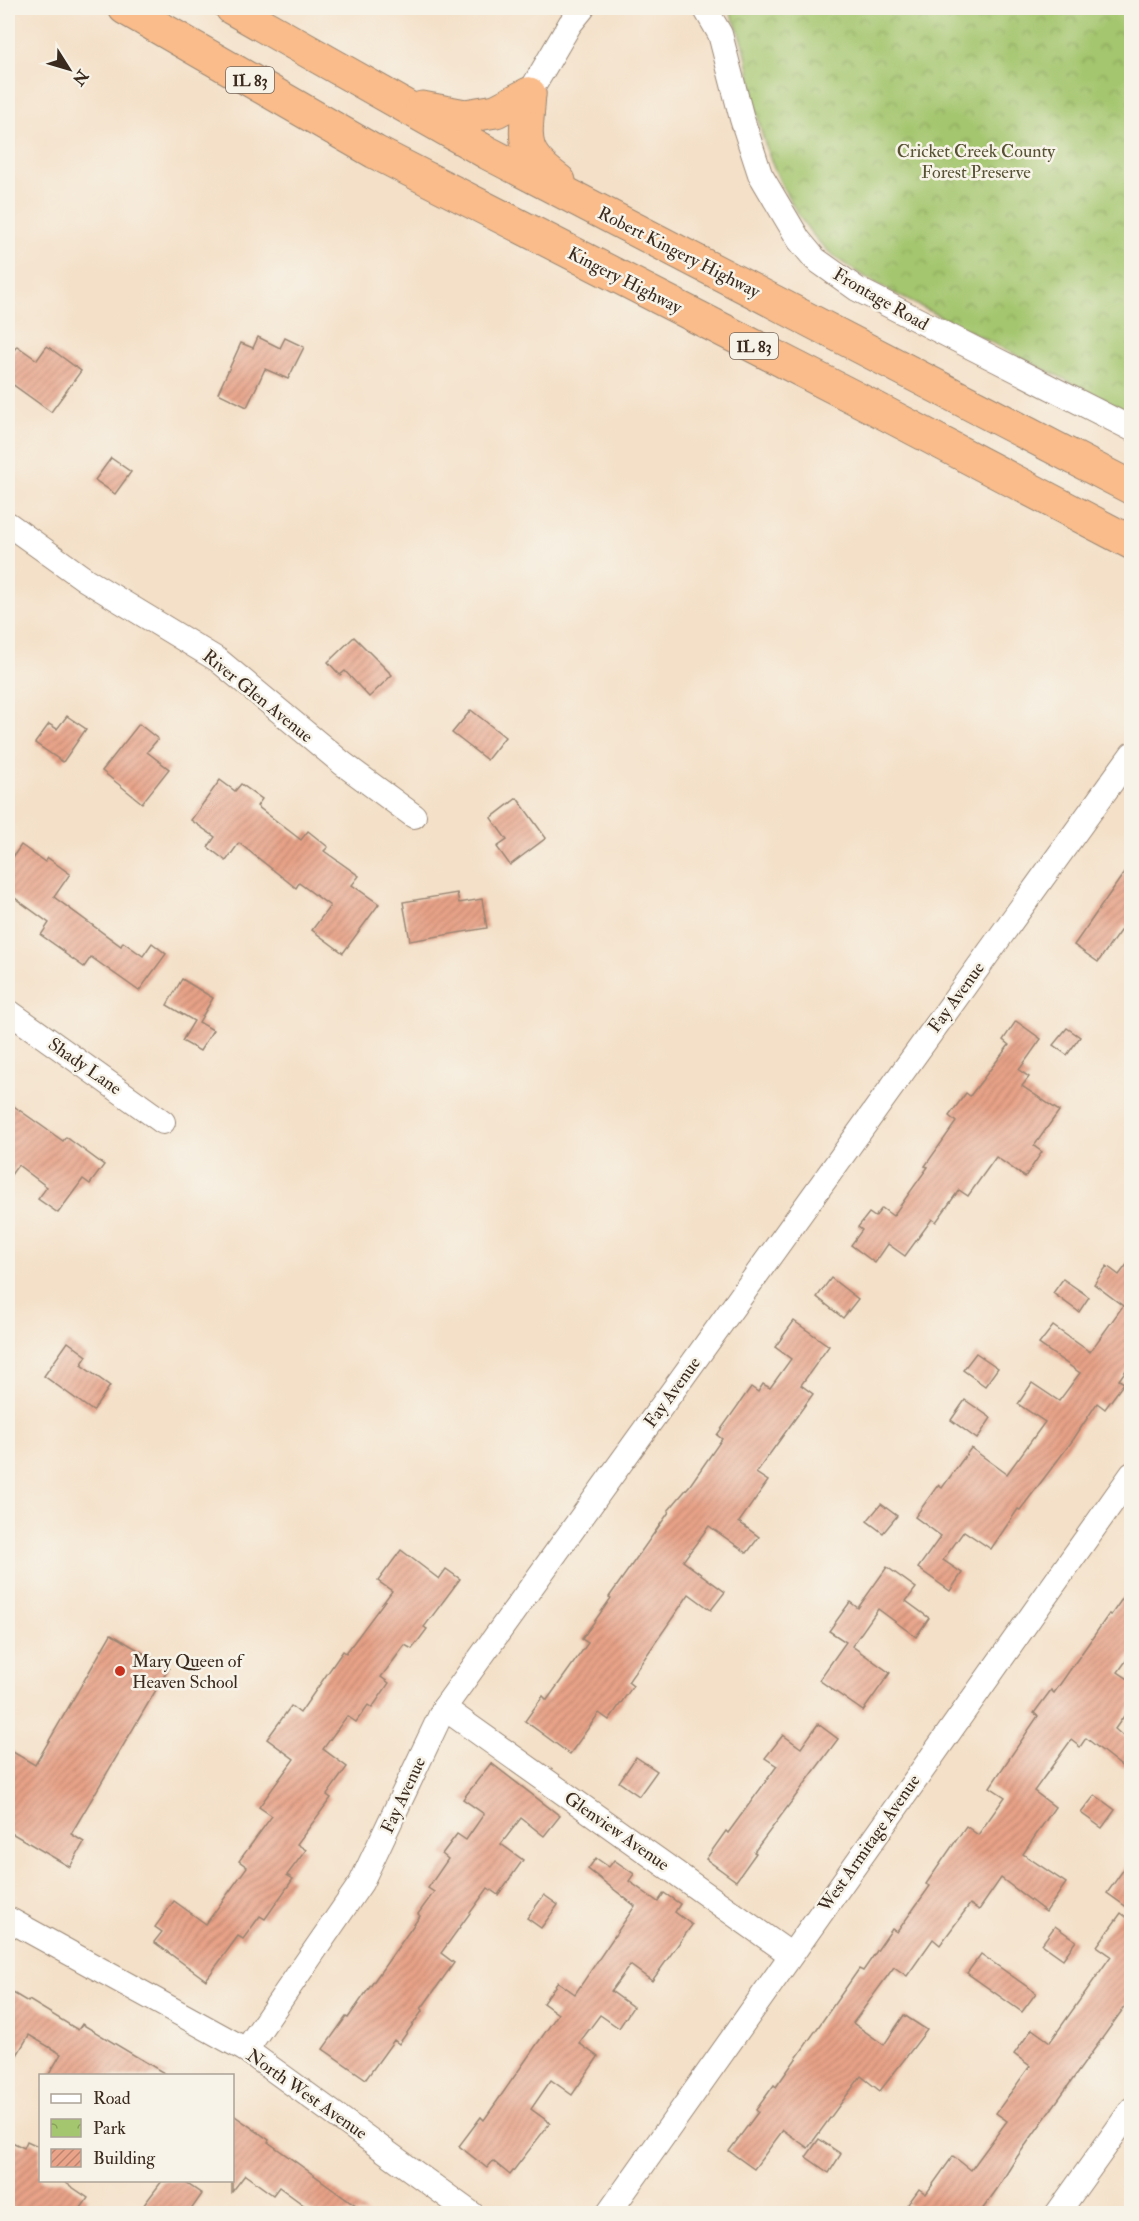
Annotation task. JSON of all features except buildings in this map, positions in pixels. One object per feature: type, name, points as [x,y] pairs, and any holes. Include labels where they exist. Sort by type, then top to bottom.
[{"type":"highway","name":"Kingery Highway","points":[[125,8],[375,152],[873,407],[1131,543]]},
{"type":"highway","name":"Robert Kingery Highway","points":[[232,8],[488,153],[1131,488]]},
{"type":"highway","points":[[401,104],[465,116],[496,111],[529,94]]},
{"type":"highway","points":[[529,94],[525,143],[532,158],[541,168],[602,212]]},
{"type":"street","points":[[529,94],[570,24],[583,8]]},
{"type":"street","name":"Frontage Road","points":[[705,8],[720,34],[744,129],[760,174],[799,240],[815,259],[857,289],[1131,429]]},
{"type":"street","name":"River Glen Avenue","points":[[8,524],[86,580],[218,660],[342,763],[414,816]]},
{"type":"street","name":"Fay Avenue","points":[[246,2050],[361,1883],[444,1708],[1131,754]]},
{"type":"street","name":"Shady Lane","points":[[8,1011],[164,1122]]},
{"type":"street","name":"West Armitage Avenue","points":[[608,2214],[1131,1474]]},
{"type":"street","name":"Glenview Avenue","points":[[444,1708],[790,1954]]},
{"type":"street","name":"North West Avenue","points":[[8,1919],[246,2050],[472,2214]]},
{"type":"street","points":[[1057,2214],[1131,2109]]},
{"type":"green space","name":"Cricket Creek County Forest Preserve","points":[[728,8],[1131,8],[1131,413],[888,290],[861,275],[820,243],[790,201],[767,150],[754,100],[743,41]]},
{"type":"place","name":"Mary Queen of Heaven School","points":[[120,1671]]}]
